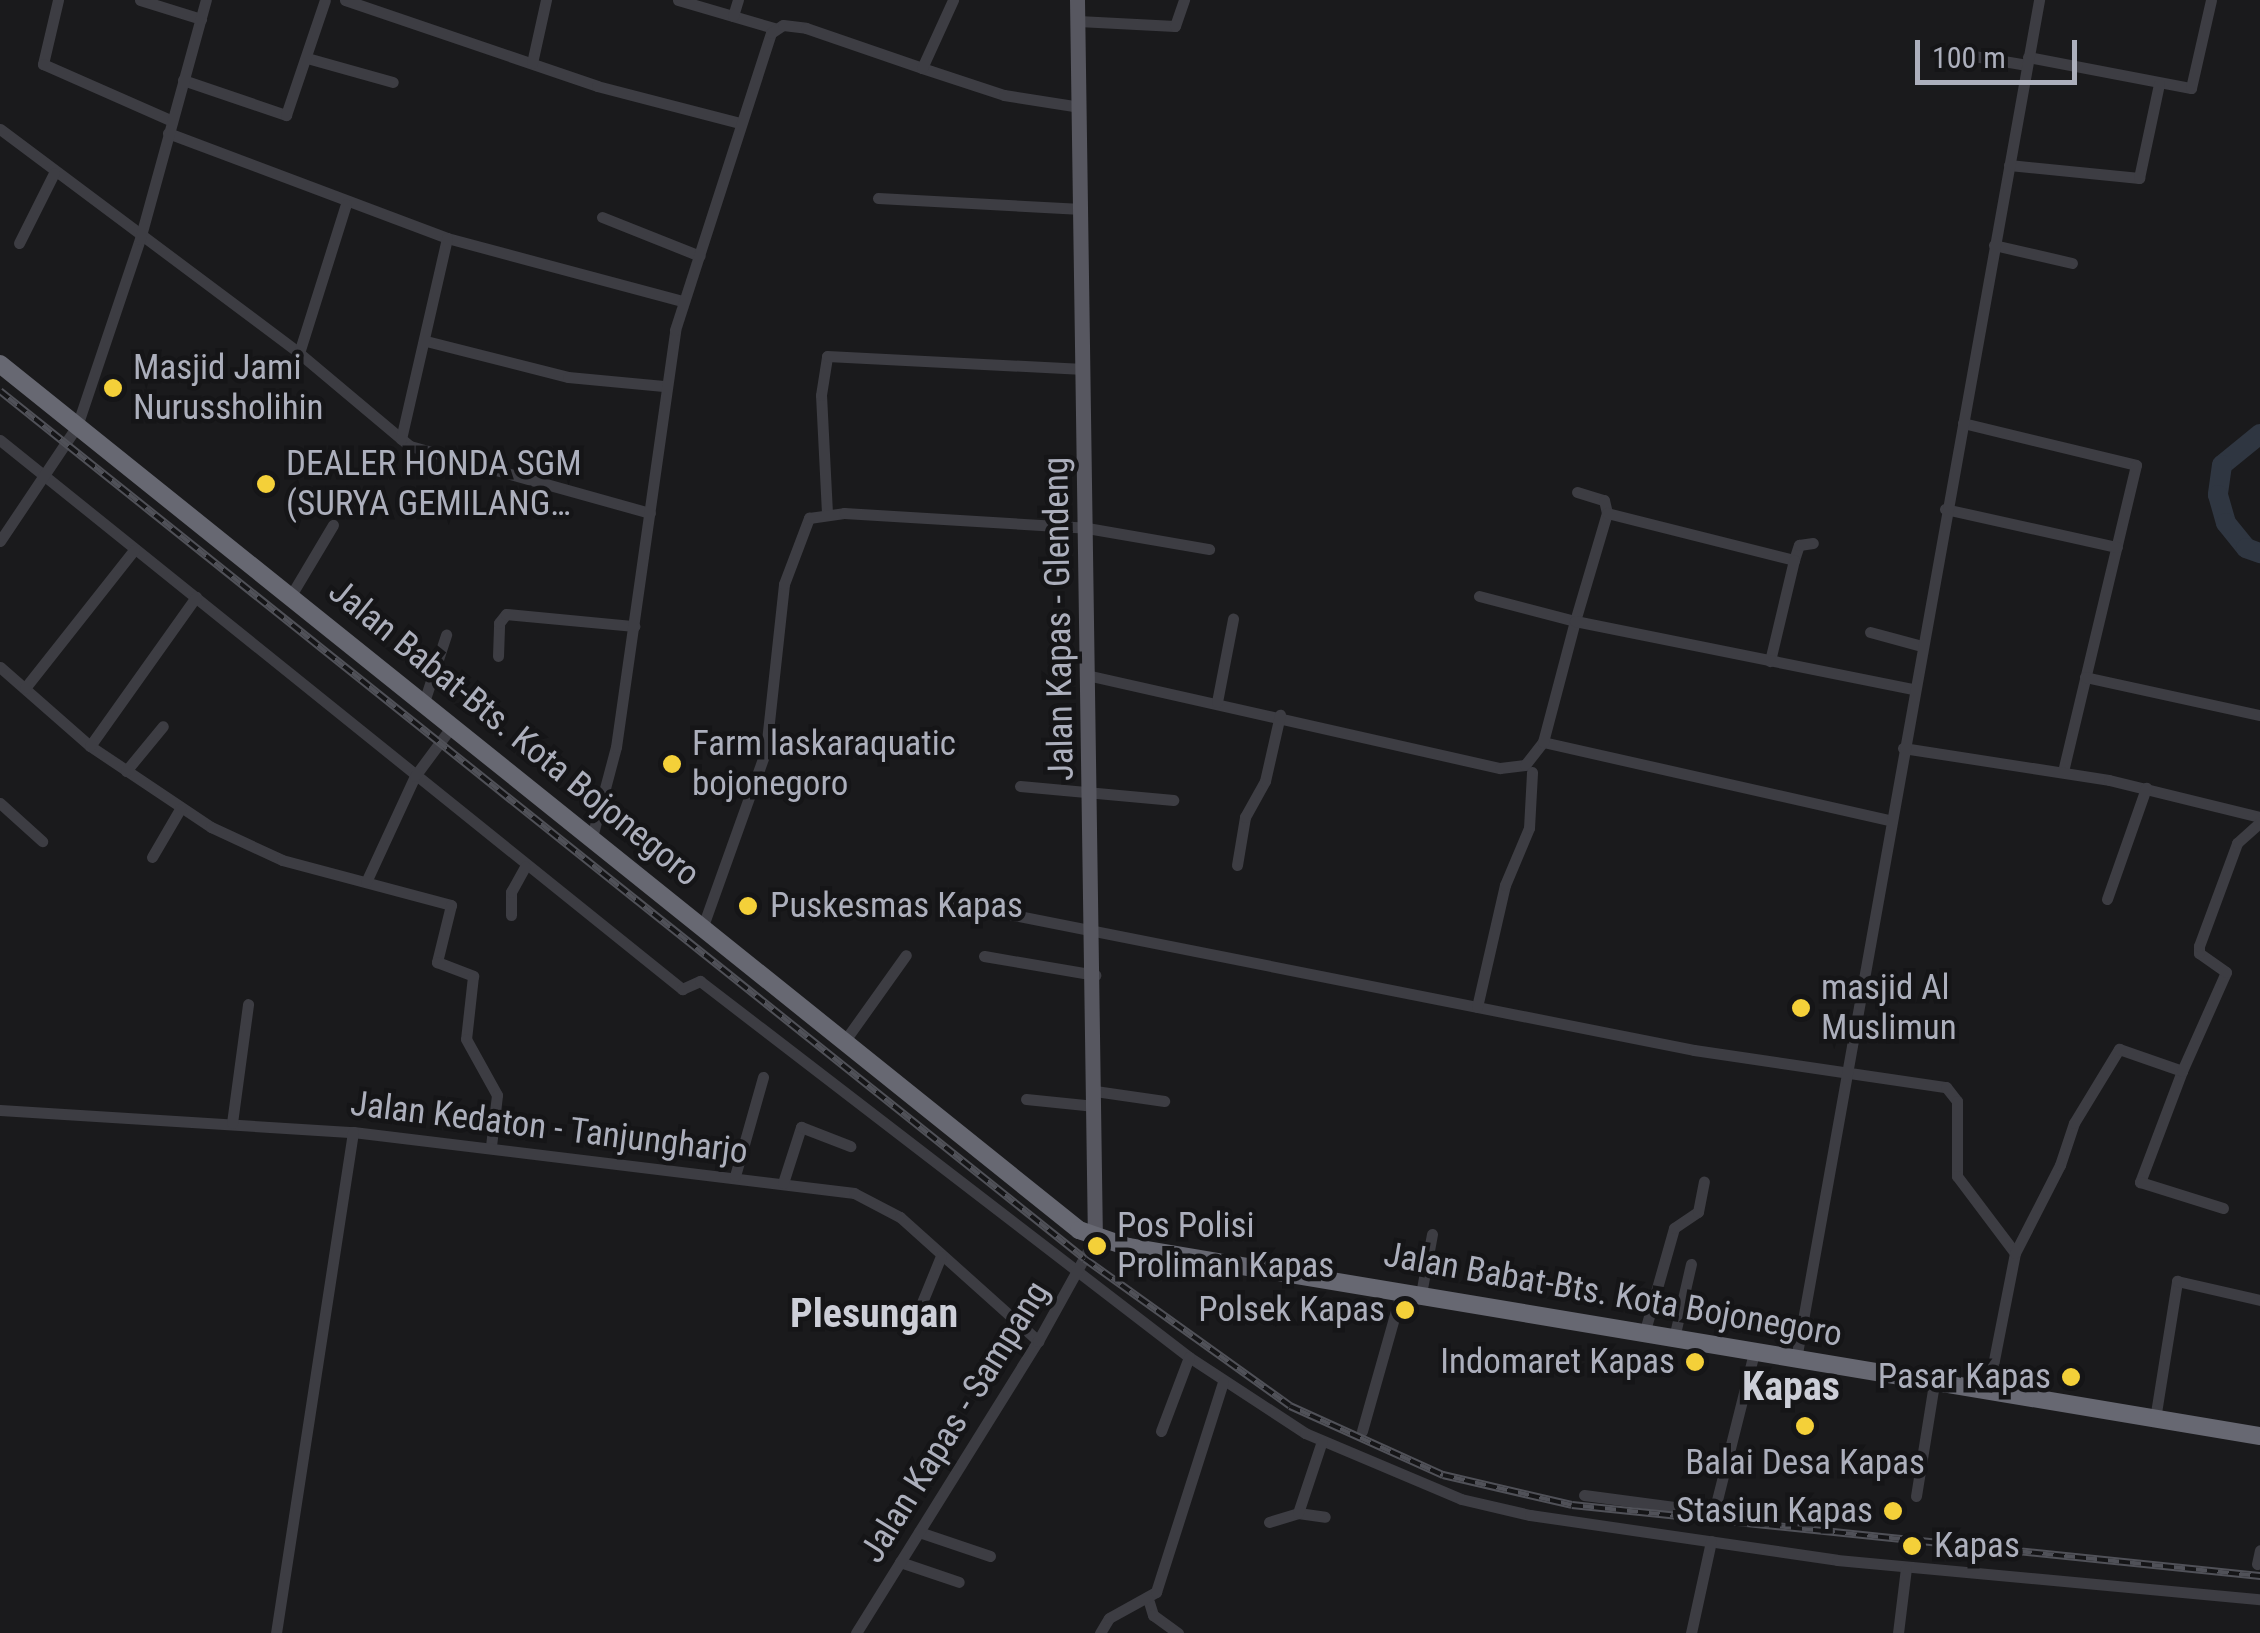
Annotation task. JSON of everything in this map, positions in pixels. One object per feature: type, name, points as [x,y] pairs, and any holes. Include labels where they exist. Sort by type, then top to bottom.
[{"type":"highway","name":"Jalan Babat-Bts. Kota Bojonegoro","points":[[0,364],[846,1039],[1066,1221],[1095,1238],[1934,1384],[2260,1436]]},
{"type":"main road","name":"Jalan Kapas - Glendeng","points":[[1077,0],[1096,975],[1095,1238]]},
{"type":"street","points":[[58,0],[42,63],[170,127],[346,204],[447,238],[682,301]]},
{"type":"street","points":[[140,0],[200,19]]},
{"type":"street","points":[[0,542],[41,473],[77,426],[140,238],[206,0]]},
{"type":"street","points":[[183,80],[284,116],[325,0]]},
{"type":"street","points":[[346,0],[532,63],[740,123]]},
{"type":"street","points":[[532,63],[546,0]]},
{"type":"street","points":[[678,0],[774,28],[806,28],[1004,96],[1080,107]]},
{"type":"street","points":[[734,16],[738,0]]},
{"type":"street","points":[[922,68],[954,0]]},
{"type":"street","points":[[1078,21],[1175,26],[1184,0]]},
{"type":"street","points":[[1796,1360],[1843,1076],[2039,0]]},
{"type":"street","points":[[1956,54],[2194,86],[2211,0]]},
{"type":"street","points":[[592,837],[614,759],[664,386],[682,301],[774,28]]},
{"type":"street","points":[[307,58],[394,82]]},
{"type":"street","points":[[2009,165],[2140,177],[2158,84]]},
{"type":"street","points":[[0,129],[140,238],[299,353],[401,438],[426,454],[650,512]]},
{"type":"street","points":[[19,243],[54,173]]},
{"type":"street","points":[[878,198],[1082,209]]},
{"type":"street","points":[[299,353],[346,204]]},
{"type":"street","points":[[602,217],[700,256]]},
{"type":"street","points":[[401,438],[447,238]]},
{"type":"street","points":[[1994,245],[2072,263]]},
{"type":"street","points":[[426,341],[568,377],[664,386]]},
{"type":"street","points":[[827,513],[821,395],[827,356],[1084,370]]},
{"type":"street","points":[[1963,423],[2135,462],[2063,772]]},
{"type":"street","points":[[0,440],[525,867],[682,989],[700,981],[1189,1357],[1322,1442],[1462,1499],[1711,1541],[1906,1568],[2260,1598]]},
{"type":"street","points":[[1477,1006],[1505,885],[1529,828],[1532,772],[1607,513],[1604,500],[1578,492]]},
{"type":"street","points":[[1945,509],[2117,547]]},
{"type":"street","points":[[703,926],[766,750],[778,614],[792,551],[806,521],[827,513],[1087,528],[1209,549]]},
{"type":"street","points":[[1607,513],[1794,560]]},
{"type":"street","points":[[290,597],[333,526]]},
{"type":"street","points":[[1770,661],[1799,545],[1812,544]]},
{"type":"street","points":[[25,688],[134,550]]},
{"type":"street","points":[[1479,596],[1576,621],[1913,689]]},
{"type":"street","points":[[90,746],[196,598]]},
{"type":"street","points":[[498,656],[499,624],[506,614],[634,626]]},
{"type":"street","points":[[1217,702],[1233,620]]},
{"type":"street","points":[[1870,632],[1922,646]]},
{"type":"street","points":[[424,702],[446,636]]},
{"type":"street","points":[[0,667],[90,746],[180,809],[282,860],[453,908],[437,962],[472,975],[466,1039],[496,1095],[491,1146]]},
{"type":"street","points":[[1091,676],[1280,714],[1532,772]]},
{"type":"street","points":[[2085,676],[2260,715]]},
{"type":"street","points":[[1237,865],[1245,818],[1265,782],[1280,714]]},
{"type":"street","points":[[126,771],[163,726]]},
{"type":"street","points":[[366,882],[415,776],[452,726]]},
{"type":"street","points":[[1513,770],[1540,747]]},
{"type":"street","points":[[1540,747],[1890,820]]},
{"type":"street","points":[[1904,748],[2146,788],[2260,820],[2237,843],[2199,946],[2199,953],[2226,972],[2182,1071],[2140,1182],[2223,1208]]},
{"type":"street","points":[[1020,786],[1173,800]]},
{"type":"street","points":[[2108,899],[2146,788]]},
{"type":"street","points":[[0,803],[42,841]]},
{"type":"street","points":[[152,857],[180,809]]},
{"type":"street","points":[[511,916],[511,892],[525,867]]},
{"type":"street","points":[[953,903],[1843,1076],[1952,1090],[1957,1176],[2015,1253]]},
{"type":"street","points":[[846,1039],[906,955]]},
{"type":"street","points":[[984,956],[1096,975]]},
{"type":"street","points":[[232,1122],[248,1004]]},
{"type":"street","points":[[1988,1391],[2015,1253],[2060,1165],[2074,1123],[2119,1049],[2182,1071]]},
{"type":"street","points":[[735,1176],[763,1077]]},
{"type":"street","points":[[1026,1099],[1164,1101]]},
{"type":"street","name":"Jalan Kedaton - Tanjungharjo","points":[[0,1110],[352,1132],[854,1193],[881,1204],[1038,1342]]},
{"type":"street","points":[[782,1182],[801,1128],[850,1146]]},
{"type":"street","points":[[276,1633],[352,1132]]},
{"type":"street","points":[[1644,1334],[1674,1228],[1698,1212],[1704,1182]]},
{"type":"street","points":[[1362,1431],[1432,1234]]},
{"type":"street","name":"Jalan Kapas - Sampang","points":[[856,1633],[1038,1342],[1095,1238]]},
{"type":"street","points":[[916,1317],[941,1256]]},
{"type":"street","points":[[1674,1338],[1691,1264]]},
{"type":"street","points":[[2155,1419],[2177,1280],[2260,1300]]},
{"type":"street","points":[[1584,1495],[1714,1512],[1754,1353]]},
{"type":"street","points":[[1161,1431],[1189,1357]]},
{"type":"street","points":[[1178,1633],[1152,1615],[1150,1602],[1223,1382]]},
{"type":"street","points":[[1916,1496],[1934,1384]]},
{"type":"street","points":[[1298,1513],[1322,1442]]},
{"type":"street","points":[[1269,1522],[1298,1513],[1325,1517]]},
{"type":"street","points":[[919,1532],[990,1556]]},
{"type":"street","points":[[1691,1633],[1711,1541]]},
{"type":"street","points":[[2257,1564],[2260,1550]]},
{"type":"street","points":[[900,1562],[960,1582]]},
{"type":"street","points":[[1898,1633],[1906,1568]]},
{"type":"street","points":[[1100,1633],[1109,1618],[1150,1602]]},
{"type":"waterway","points":[[2260,434],[2222,465],[2218,495],[2226,523],[2246,548],[2260,553]]},
{"type":"railway","points":[[0,391],[1085,1259],[1290,1406],[1443,1475],[1572,1505],[2260,1576]]},
{"type":"place","name":"Masjid Jami Nurussholihin","points":[[113,388]]},
{"type":"place","name":"DEALER HONDA SGM (SURYA GEMILANG…","points":[[266,484]]},
{"type":"place","name":"Farm laskaraquatic bojonegoro","points":[[672,764]]},
{"type":"place","name":"Puskesmas Kapas","points":[[748,906]]},
{"type":"place","name":"masjid Al Muslimun","points":[[1801,1008]]},
{"type":"place","name":"Pos Polisi Proliman Kapas","points":[[1097,1246]]},
{"type":"place","name":"Polsek Kapas","points":[[1405,1310]]},
{"type":"place","name":"Indomaret Kapas","points":[[1695,1362]]},
{"type":"place","name":"Pasar Kapas","points":[[2071,1377]]},
{"type":"place","name":"Balai Desa Kapas","points":[[1805,1426]]},
{"type":"place","name":"Stasiun Kapas","points":[[1893,1511]]},
{"type":"place","name":"Kapas","points":[[1912,1546]]},
{"type":"district","name":"Plesungan","points":[[874,1314]]},
{"type":"district","name":"Kapas","points":[[1791,1387]]}]
